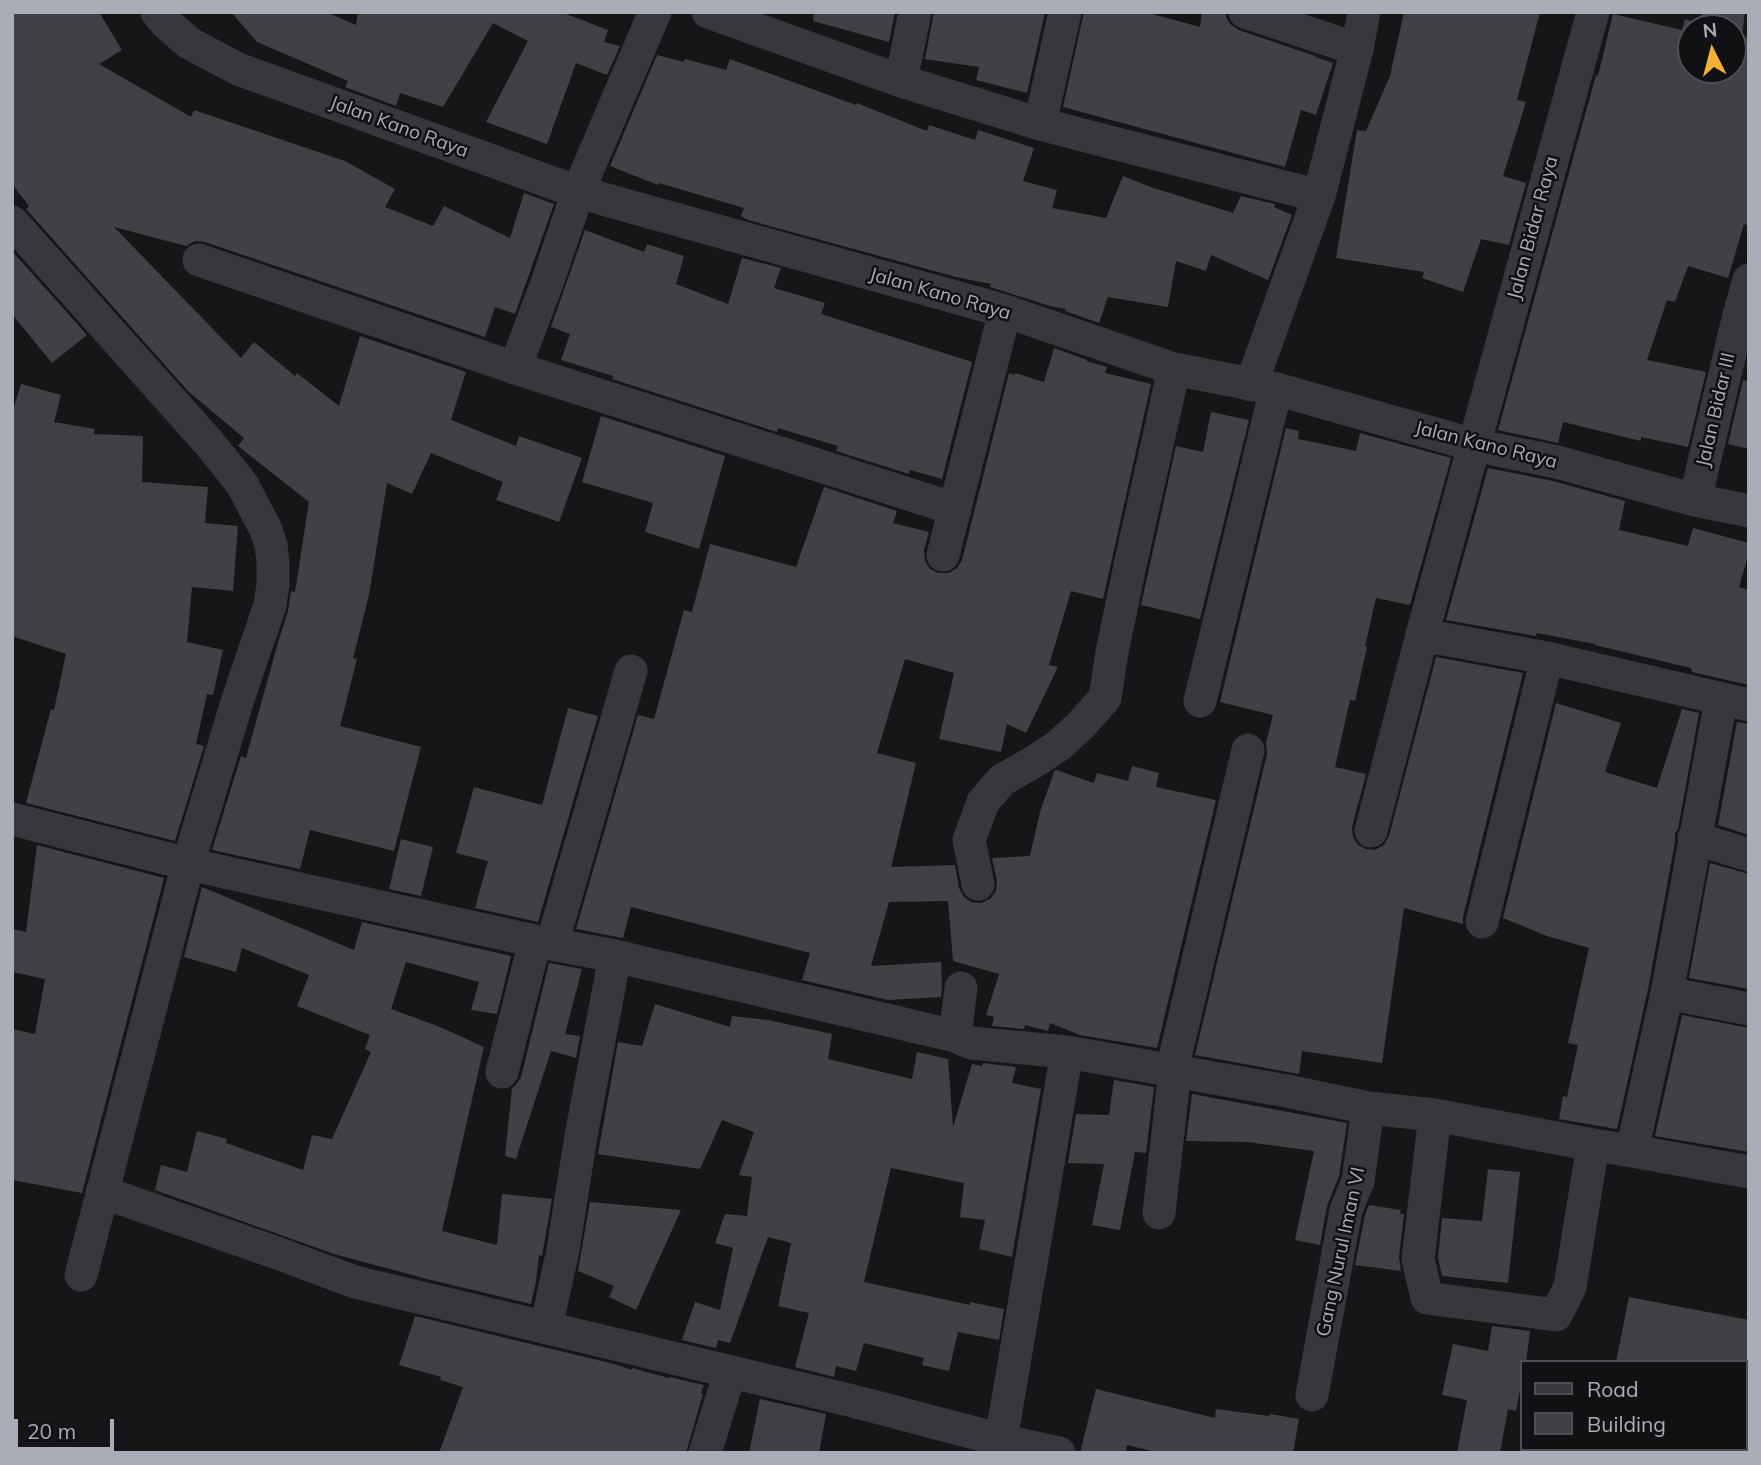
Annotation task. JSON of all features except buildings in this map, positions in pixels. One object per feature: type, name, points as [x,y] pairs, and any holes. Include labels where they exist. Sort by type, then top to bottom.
[{"type":"street","name":"Jalan Kano Raya","points":[[157,12],[189,43],[238,69],[578,192],[1005,312],[1174,369],[1263,387],[1474,445],[1557,462],[1695,500],[1749,511]]},
{"type":"street","points":[[515,368],[578,192],[655,12]]},
{"type":"street","points":[[708,12],[750,19],[901,81],[1040,124],[1319,196]]},
{"type":"street","points":[[901,81],[915,12]]},
{"type":"street","points":[[1040,124],[1065,12]]},
{"type":"street","points":[[1245,12],[1357,48]]},
{"type":"street","points":[[1200,701],[1263,387],[1319,196],[1364,12]]},
{"type":"street","name":"Jalan Bidar Raya","points":[[1371,831],[1593,12]]},
{"type":"street","points":[[12,222],[209,443],[242,484],[267,530],[273,563],[270,606],[238,699],[188,864],[81,1275]]},
{"type":"street","points":[[200,260],[515,368],[955,509]]},
{"type":"street","name":"Jalan Bidar III","points":[[1695,500],[1744,317],[1749,280]]},
{"type":"street","points":[[943,555],[1005,312]]},
{"type":"street","points":[[978,884],[969,840],[984,802],[1002,780],[1058,746],[1105,698],[1125,587],[1174,369]]},
{"type":"street","points":[[1422,635],[1547,658],[1735,703],[1694,838],[1667,993],[1632,1151]]},
{"type":"street","points":[[1482,922],[1547,658]]},
{"type":"street","points":[[502,1072],[631,671]]},
{"type":"street","points":[[1158,1213],[1173,1070],[1248,750]]},
{"type":"street","points":[[12,819],[188,864],[615,956],[955,1036],[971,1043],[1067,1052],[1368,1108],[1435,1115],[1593,1146],[1749,1172]]},
{"type":"street","points":[[1694,838],[1749,855]]},
{"type":"street","points":[[546,1328],[563,1250],[581,1136],[615,956]]},
{"type":"street","points":[[955,1036],[961,988]]},
{"type":"street","points":[[1667,993],[1749,1009]]},
{"type":"street","points":[[1001,1440],[1067,1052]]},
{"type":"street","name":"Gang Nurul Iman VI","points":[[1312,1395],[1346,1210],[1358,1181],[1368,1108]]},
{"type":"street","points":[[1435,1115],[1418,1259],[1427,1297],[1556,1315],[1570,1287],[1593,1146]]},
{"type":"street","points":[[102,1192],[355,1282],[1059,1453]]},
{"type":"street","points":[[705,1453],[730,1372]]}]
